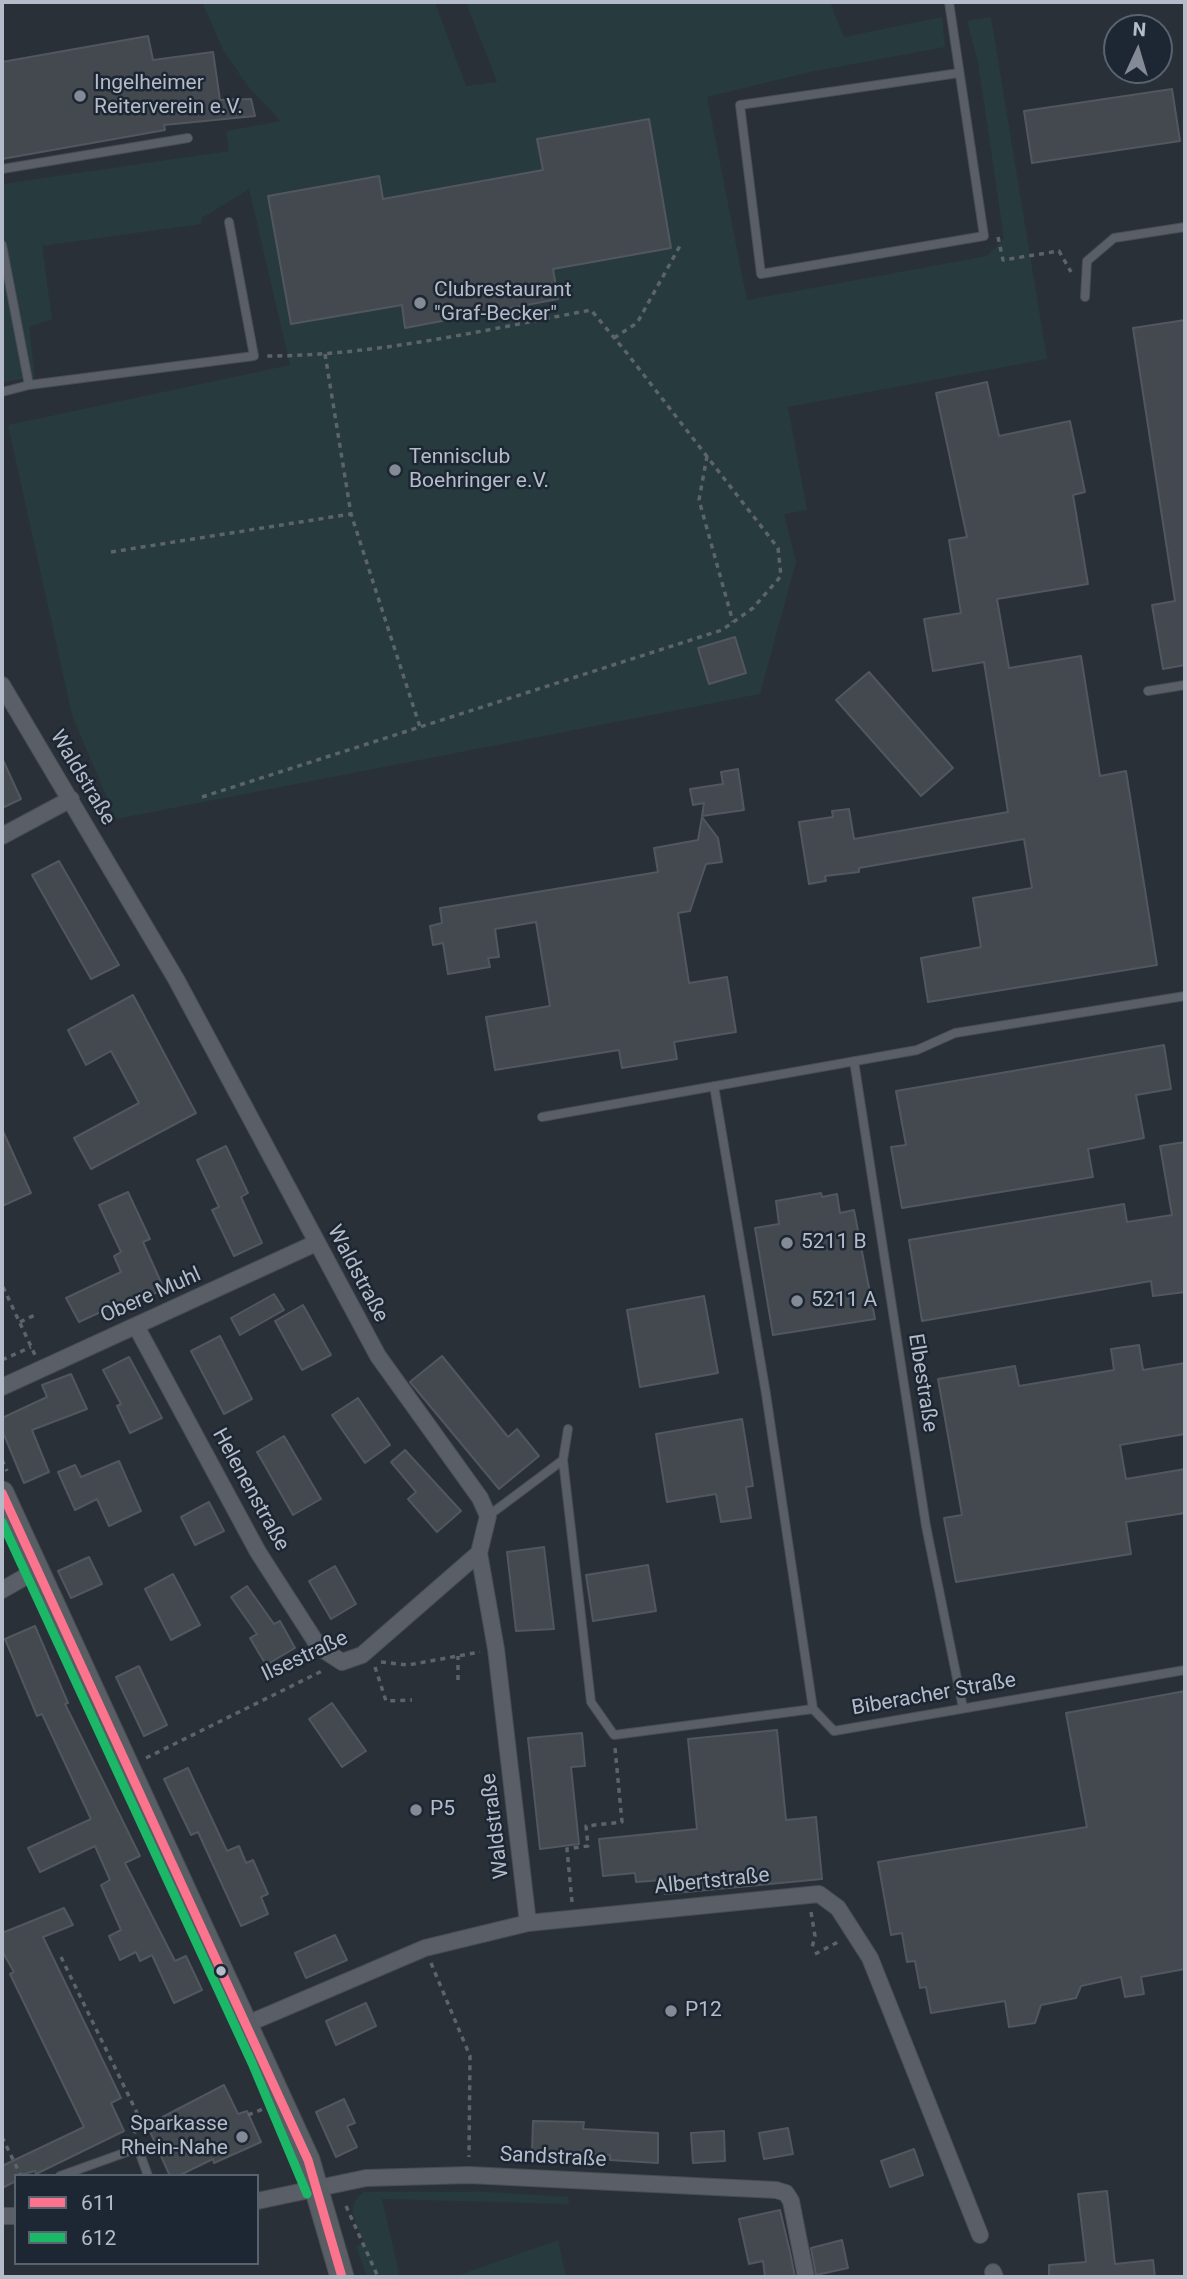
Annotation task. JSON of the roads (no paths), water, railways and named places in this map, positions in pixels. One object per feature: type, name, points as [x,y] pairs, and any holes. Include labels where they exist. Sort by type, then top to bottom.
[{"type":"main road","points":[[2,1493],[247,2025],[318,2189],[342,2277]]},
{"type":"street","name":"Waldstraße","points":[[2,685],[176,979],[378,1356],[480,1498],[488,1516],[479,1553],[496,1650],[528,1923]]},
{"type":"street","points":[[2,836],[71,799]]},
{"type":"street","name":"Obere Muhl","points":[[2,1387],[316,1243]]},
{"type":"street","name":"Helenenstraße","points":[[136,1326],[258,1552],[319,1647],[342,1662]]},
{"type":"street","name":"Ilsestraße","points":[[342,1662],[362,1655],[479,1553]]},
{"type":"street","points":[[2,1590],[37,1570]]},
{"type":"street","name":"Albertstraße","points":[[247,2025],[425,1948],[528,1923],[808,1893],[820,1894],[830,1899],[856,1933],[870,1958],[980,2235]]},
{"type":"street","name":"Sandstraße","points":[[259,2201],[366,2178],[469,2175],[776,2190],[786,2193],[791,2201],[806,2277]]},
{"type":"lane","points":[[949,2],[984,236],[761,274],[740,105],[959,73]]},
{"type":"lane","points":[[2,169],[188,138]]},
{"type":"lane","points":[[2,392],[29,385],[254,356],[229,222]]},
{"type":"lane","points":[[1085,297],[1087,261],[1114,238],[1185,227]]},
{"type":"lane","points":[[2,245],[29,385]]},
{"type":"lane","points":[[1149,691],[1185,685]]},
{"type":"lane","points":[[542,1117],[917,1050],[955,1033],[1185,996]]},
{"type":"lane","name":"Elbestraße","points":[[854,1061],[926,1526],[963,1708]]},
{"type":"lane","points":[[568,1429],[563,1460],[591,1702],[614,1735],[814,1709],[766,1394],[713,1086]]},
{"type":"lane","points":[[488,1516],[563,1460]]},
{"type":"lane","name":"Biberacher Straße","points":[[814,1709],[834,1731],[1185,1670]]},
{"type":"lane","points":[[66,2174],[138,2148],[147,2174]]},
{"type":"place","name":"Ingelheimer Reiterverein e.V.","points":[[80,96]]},
{"type":"place","name":"Clubrestaurant \"Graf-Becker\"","points":[[420,303]]},
{"type":"place","name":"Tennisclub Boehringer e.V.","points":[[395,470]]},
{"type":"place","name":"5211 B","points":[[787,1243]]},
{"type":"place","name":"5211 A","points":[[797,1301]]},
{"type":"place","name":"P5","points":[[416,1810]]},
{"type":"place","name":"P12","points":[[671,2011]]},
{"type":"place","name":"Sparkasse Rhein-Nahe","points":[[242,2137]]}]
